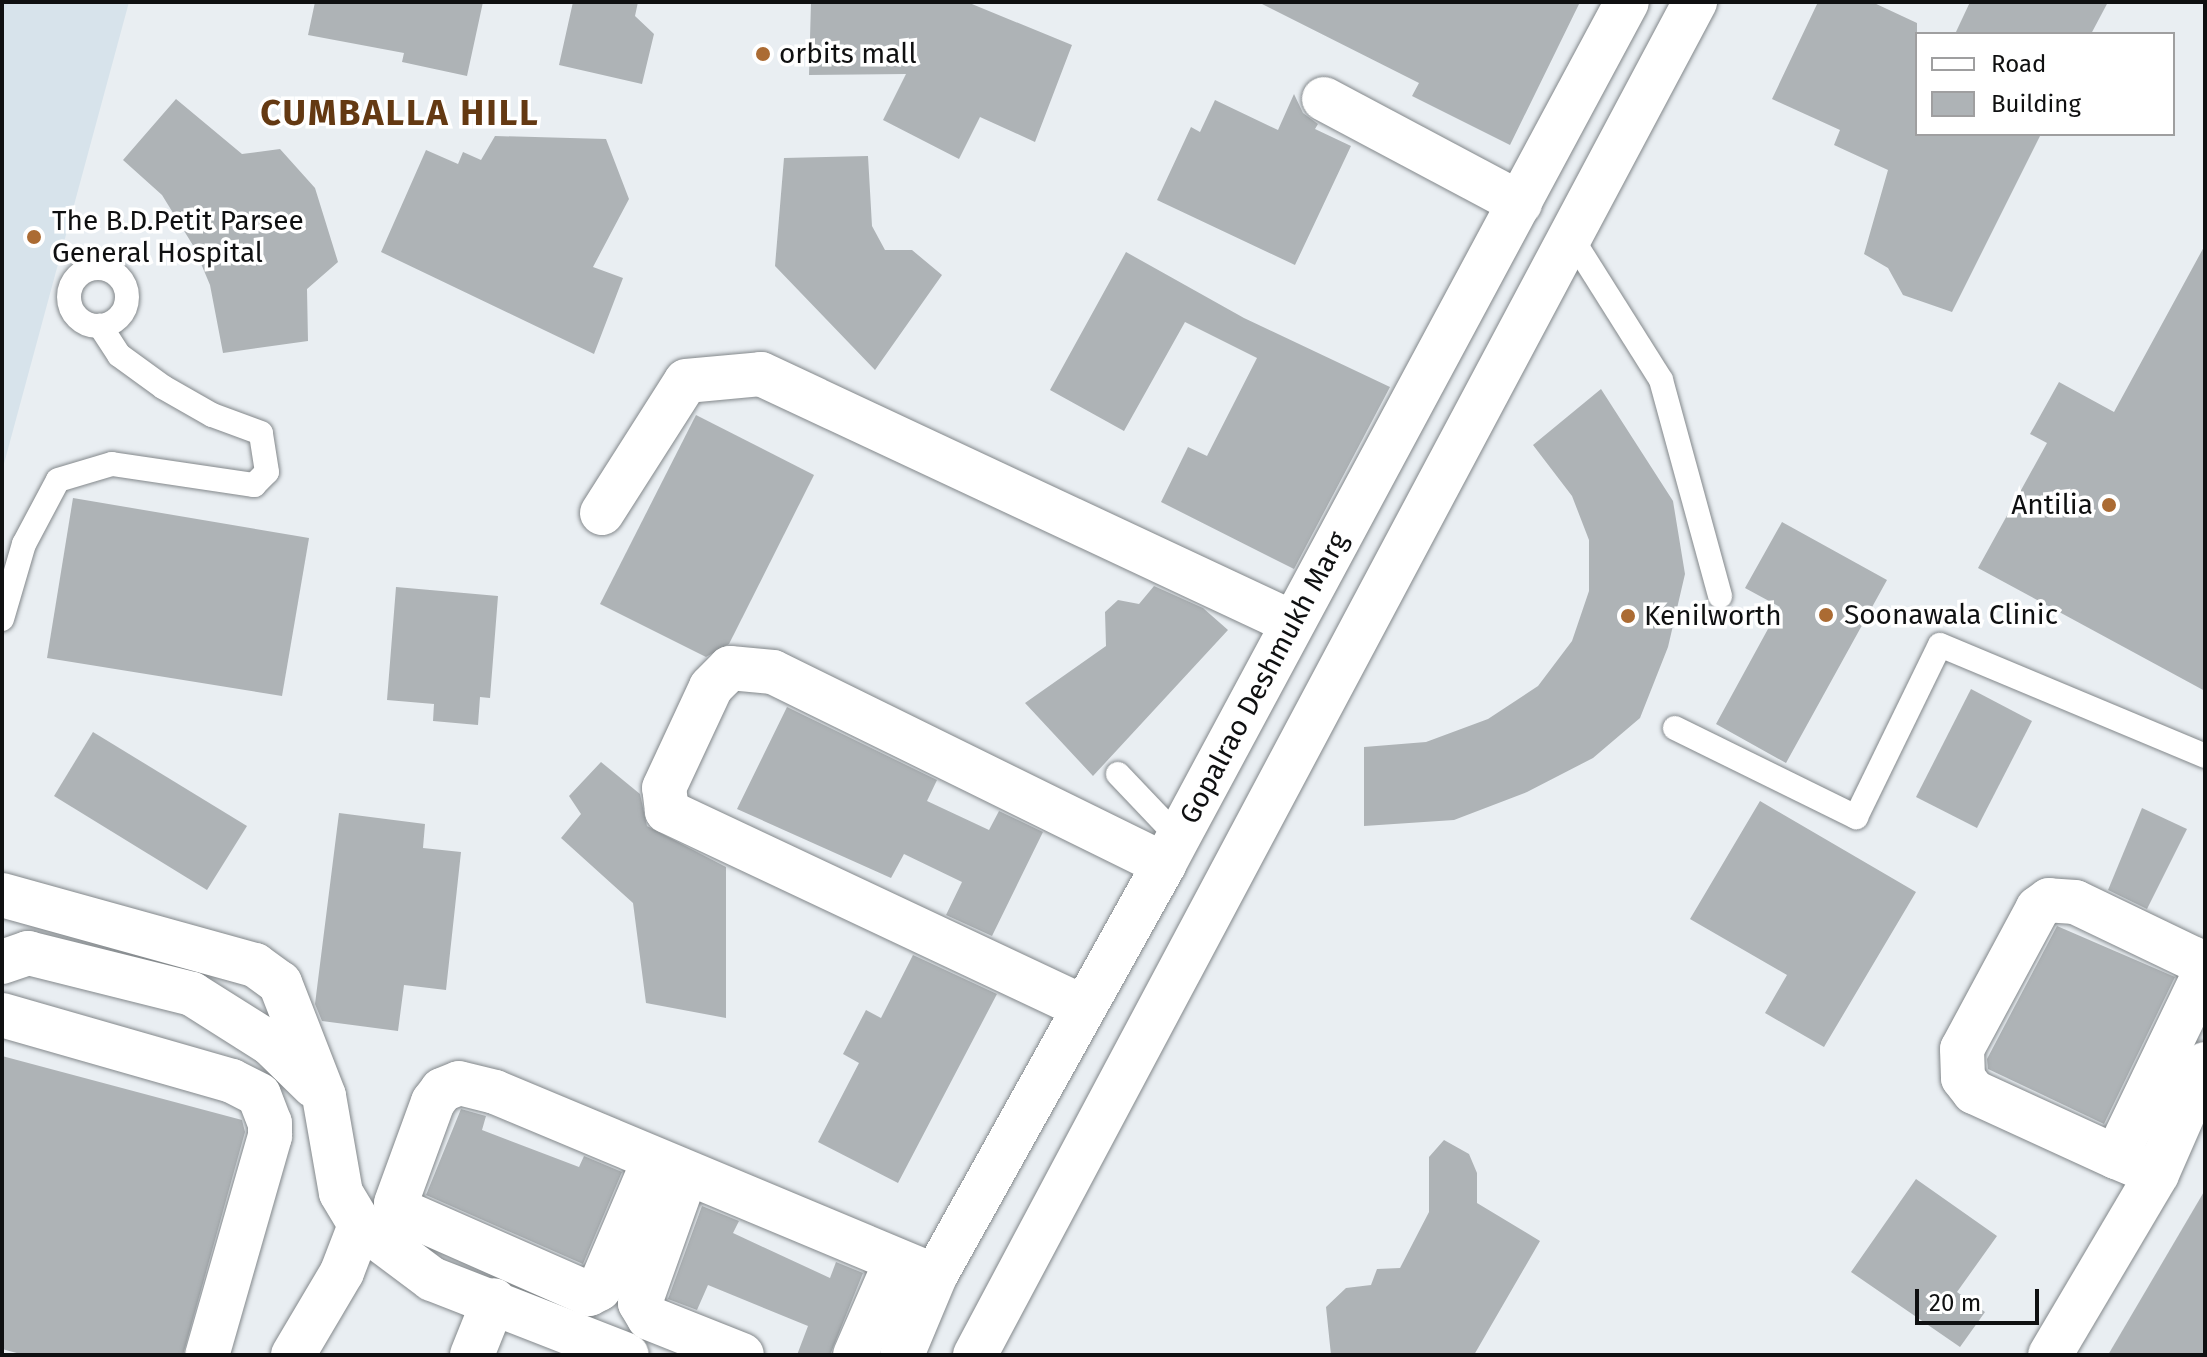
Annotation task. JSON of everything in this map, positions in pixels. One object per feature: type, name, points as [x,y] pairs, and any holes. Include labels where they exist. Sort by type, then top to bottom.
[{"type":"street","name":"Gopalrao Deshmukh Marg","points":[[902,1355],[916,1269],[1083,1007],[1171,850],[1627,2]]},
{"type":"street","points":[[975,1355],[1695,2]]},
{"type":"street","points":[[1324,99],[1520,203]]},
{"type":"street","points":[[602,513],[686,381],[761,374],[1293,623]]},
{"type":"street","points":[[1083,1007],[667,811],[664,788],[711,687],[730,668],[773,672],[1171,850]]},
{"type":"street","points":[[2,895],[255,965],[280,983],[324,1096],[341,1193],[360,1225],[432,1279],[494,1300],[627,1355]]},
{"type":"street","points":[[2116,1157],[2199,1007],[2205,972],[2194,959],[2075,902],[2049,900],[2038,908],[1962,1049],[1963,1078],[1974,1092],[2116,1157],[2157,1174]]},
{"type":"street","points":[[2,962],[28,953],[192,994],[271,1044],[324,1096]]},
{"type":"street","points":[[2,1015],[232,1081],[259,1095],[267,1109],[270,1136],[207,1355]]},
{"type":"street","points":[[2050,1355],[2157,1174],[2205,1064]]},
{"type":"street","points":[[670,1167],[599,1289],[589,1294],[401,1211],[396,1203],[396,1192],[433,1102],[442,1090],[459,1083],[495,1092],[916,1269],[855,1355]]},
{"type":"street","points":[[670,1167],[640,1303],[649,1318],[742,1355]]},
{"type":"street","points":[[293,1355],[342,1272],[360,1225]]},
{"type":"street","points":[[472,1355],[494,1300]]},
{"type":"lane","points":[[1571,237],[1661,380],[1720,596]]},
{"type":"lane","points":[[2,619],[24,544],[58,480],[112,464],[254,485],[267,472],[261,433],[212,415],[163,387],[119,355],[100,326]]},
{"type":"lane","points":[[1675,728],[1856,817],[1940,645],[2205,756]]},
{"type":"lane","points":[[1118,774],[1171,850]]},
{"type":"shaded area","name":"The B.D.Petit Parsee General Hospital","points":[[2,2],[129,2],[2,471]]},
{"type":"building","points":[[315,2],[483,2],[467,76],[402,62],[404,53],[308,35]]},
{"type":"building","points":[[573,2],[638,2],[635,16],[654,34],[642,84],[559,65]]},
{"type":"building","points":[[811,2],[967,2],[1072,45],[1035,142],[980,117],[959,159],[883,120],[906,74],[809,75]]},
{"type":"building","points":[[1258,2],[1580,2],[1510,145],[1412,96],[1419,83]]},
{"type":"building","points":[[1818,2],[1872,2],[1917,23],[1915,136],[2040,136],[1952,312],[1903,295],[1888,268],[1864,254],[1888,170],[1834,145],[1840,130],[1772,99]]},
{"type":"building","points":[[1970,2],[2108,2],[2092,32],[1956,32]]},
{"type":"building","points":[[1294,94],[1303,113],[1318,124],[1315,129],[1351,146],[1295,265],[1157,200],[1191,127],[1200,132],[1215,100],[1278,130]]},
{"type":"building","points":[[176,99],[242,154],[280,149],[315,188],[338,262],[307,289],[308,341],[223,353],[210,285],[194,247],[162,195],[123,160]]},
{"type":"building","points":[[495,136],[606,139],[629,199],[593,267],[623,278],[594,354],[381,252],[426,150],[458,164],[463,152],[481,160]]},
{"type":"building","points":[[868,156],[872,226],[885,250],[912,250],[942,275],[875,370],[775,266],[784,158]]},
{"type":"building","name":"Antilia","points":[[2205,245],[2205,691],[1978,568],[2047,443],[2030,434],[2059,382],[2114,412]]},
{"type":"building","points":[[1126,252],[1244,318],[1390,387],[1294,569],[1161,502],[1188,447],[1207,456],[1257,358],[1185,322],[1124,431],[1050,390]]},
{"type":"building","name":"Kenilworth","points":[[1601,389],[1673,501],[1685,574],[1668,647],[1640,718],[1593,758],[1527,792],[1454,820],[1364,826],[1364,747],[1426,742],[1488,719],[1538,686],[1572,641],[1589,591],[1589,540],[1572,496],[1533,445]]},
{"type":"building","points":[[696,415],[814,475],[729,644],[706,657],[600,604]]},
{"type":"building","points":[[73,498],[309,538],[282,696],[47,658]]},
{"type":"building","points":[[1782,522],[1887,580],[1786,763],[1716,724],[1780,607],[1745,588]]},
{"type":"building","points":[[1154,586],[1203,608],[1228,630],[1093,776],[1025,703],[1106,646],[1105,612],[1118,600],[1139,604]]},
{"type":"building","points":[[396,587],[498,596],[490,698],[480,697],[478,725],[433,721],[434,704],[387,700]]},
{"type":"building","points":[[1971,689],[2032,721],[1977,828],[1916,797]]},
{"type":"building","points":[[787,707],[937,780],[927,801],[989,830],[999,811],[1043,832],[992,936],[946,915],[962,882],[904,854],[891,878],[737,809]]},
{"type":"building","points":[[93,732],[247,826],[207,890],[54,796]]},
{"type":"building","points":[[601,762],[640,794],[647,826],[726,867],[726,1018],[646,1003],[633,903],[561,838],[581,814],[569,796]]},
{"type":"building","points":[[1760,801],[1916,892],[1824,1047],[1765,1013],[1787,975],[1690,919]]},
{"type":"building","points":[[2142,808],[2187,829],[2147,909],[2108,890]]},
{"type":"building","points":[[339,813],[425,824],[423,848],[461,852],[446,990],[404,985],[398,1031],[322,1021],[315,1004]]},
{"type":"building","points":[[2057,926],[2175,977],[2104,1124],[1988,1069],[1987,1059]]},
{"type":"building","points":[[913,955],[997,994],[898,1183],[818,1142],[859,1063],[843,1054],[866,1010],[881,1018]]},
{"type":"building","points":[[2,1056],[242,1120],[245,1132],[183,1355],[24,1355],[2,1349]]},
{"type":"building","points":[[461,1109],[486,1116],[482,1130],[579,1167],[584,1156],[622,1172],[583,1264],[426,1195]]},
{"type":"building","points":[[1444,1140],[1469,1154],[1477,1173],[1477,1203],[1540,1241],[1474,1355],[1331,1355],[1326,1307],[1346,1288],[1371,1285],[1377,1269],[1400,1268],[1429,1212],[1429,1157]]},
{"type":"building","points":[[1916,1179],[1997,1236],[1957,1292],[1985,1312],[1960,1347],[1851,1272]]},
{"type":"building","points":[[2205,1190],[2205,1355],[2108,1355]]},
{"type":"building","points":[[702,1206],[739,1221],[733,1233],[830,1278],[836,1262],[863,1273],[830,1355],[797,1355],[808,1326],[708,1285],[697,1310],[668,1299]]},
{"type":"place","name":"orbits mall","points":[[763,54]]},
{"type":"place","name":"The B.D.Petit Parsee General Hospital","points":[[34,237]]},
{"type":"place","name":"Antilia","points":[[2109,505]]},
{"type":"place","name":"Soonawala Clinic","points":[[1826,615]]},
{"type":"place","name":"Kenilworth","points":[[1628,616]]},
{"type":"district","name":"CUMBALLA HILL","points":[[400,114]]}]
